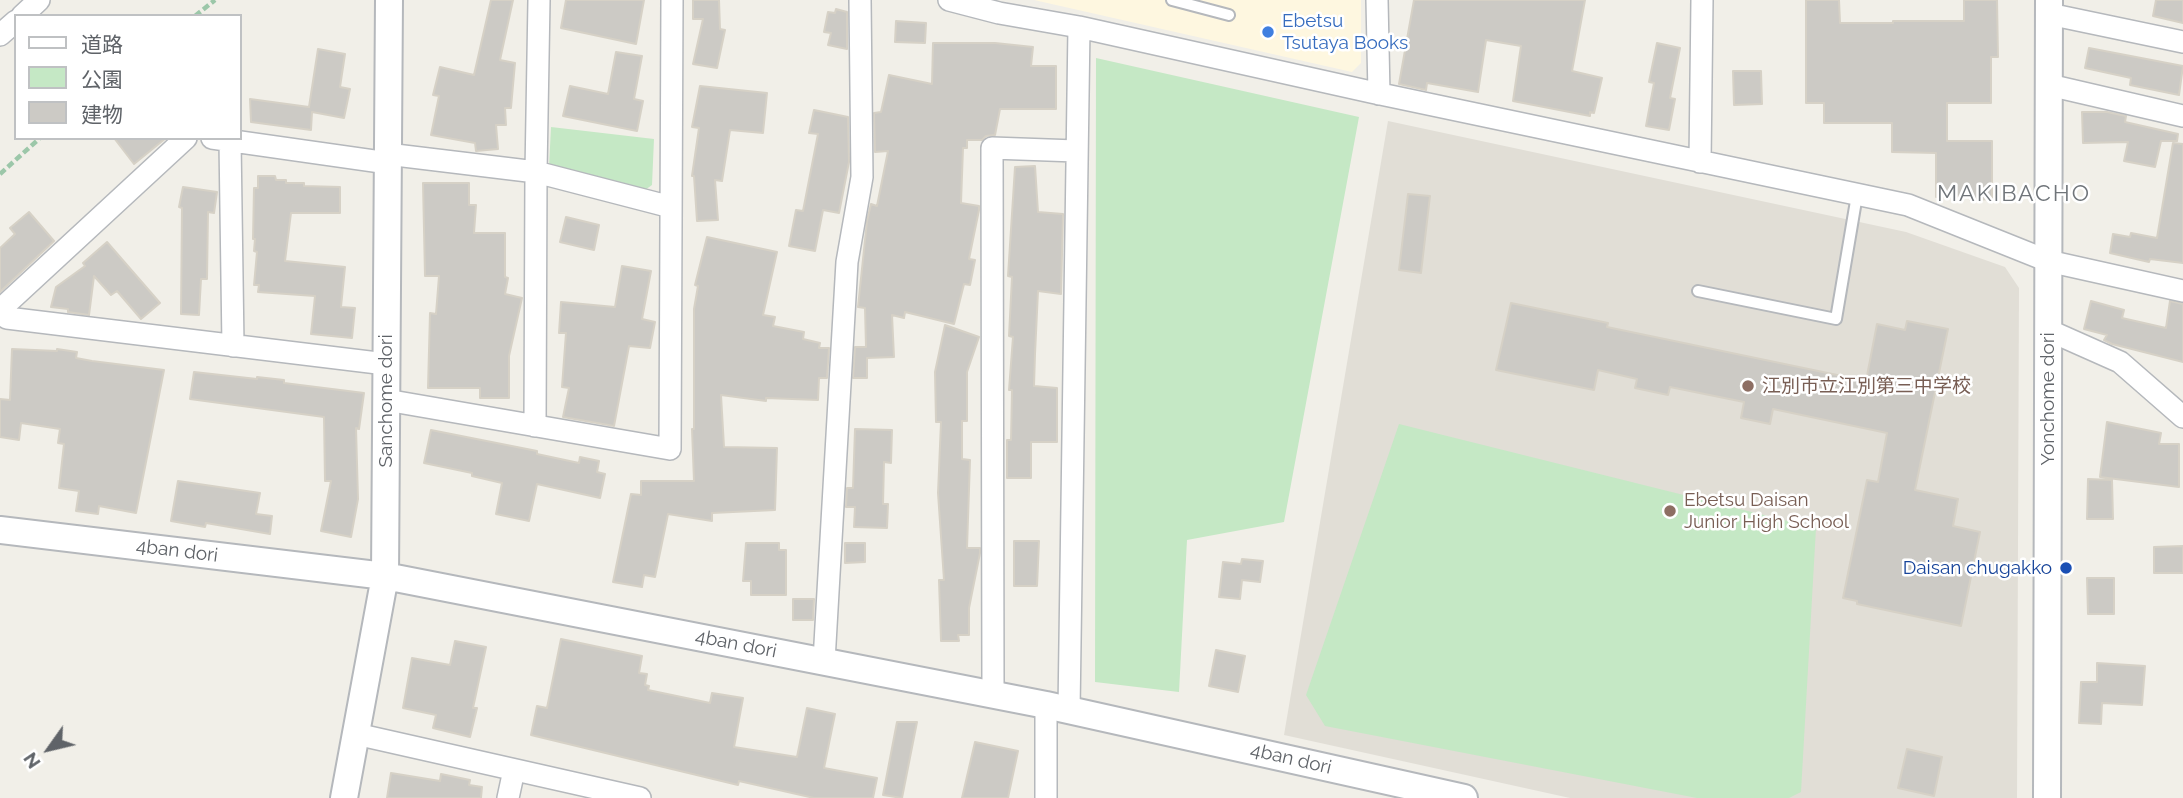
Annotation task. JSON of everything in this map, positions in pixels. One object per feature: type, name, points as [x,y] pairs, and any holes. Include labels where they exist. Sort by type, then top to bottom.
[{"type":"street","points":[[24,14],[39,0]]},
{"type":"street","name":"Sanchome dori","points":[[344,798],[385,576],[389,0]]},
{"type":"street","points":[[535,426],[539,0]]},
{"type":"street","points":[[386,400],[670,449],[672,0]]},
{"type":"street","points":[[824,661],[846,262],[862,177],[860,0]]},
{"type":"street","points":[[949,0],[1000,7],[1379,94],[1908,205],[2048,261],[2183,291]]},
{"type":"street","points":[[1377,0],[1379,94]]},
{"type":"street","points":[[1700,162],[1702,0]]},
{"type":"street","points":[[2049,7],[2183,42]]},
{"type":"street","name":"Yonchome dori","points":[[2047,798],[2049,7]]},
{"type":"street","points":[[0,35],[14,23]]},
{"type":"street","points":[[1046,798],[1057,707],[1079,27]]},
{"type":"street","points":[[2049,85],[2183,116]]},
{"type":"street","points":[[184,140],[4,307],[7,318],[386,364]]},
{"type":"street","points":[[221,140],[233,346]]},
{"type":"street","points":[[229,140],[388,159],[536,172],[671,207]]},
{"type":"street","points":[[993,694],[992,149],[1076,151]]},
{"type":"street","points":[[2048,330],[2120,362],[2183,417]]},
{"type":"street","name":"4ban dori","points":[[0,530],[385,576],[1057,707],[1464,798]]},
{"type":"street","points":[[356,734],[640,798]]},
{"type":"street","points":[[508,798],[513,770]]},
{"type":"lane","points":[[1172,0],[1229,15]]},
{"type":"lane","points":[[1698,291],[1836,319],[1857,195]]},
{"type":"path","points":[[198,14],[215,0]]},
{"type":"path","points":[[0,174],[38,140]]},
{"type":"shaded area","name":"Ebetsu Tsutaya Books","points":[[1034,0],[1361,0],[1361,63],[1352,72]]},
{"type":"shaded area","name":"Ebetsu Daisan Junior High School","points":[[1388,121],[1906,232],[2005,267],[2019,288],[2017,798],[1570,798],[1284,735]]},
{"type":"green space","points":[[1096,58],[1359,117],[1284,522],[1187,540],[1179,692],[1095,682]]},
{"type":"green space","points":[[551,127],[654,139],[652,185],[645,190],[549,167]]},
{"type":"green space","points":[[1399,424],[1816,528],[1801,792],[1789,798],[1697,798],[1325,726],[1306,695]]},
{"type":"building","points":[[491,0],[513,0],[500,60],[515,63],[511,108],[505,108],[506,125],[496,125],[498,149],[476,151],[475,143],[431,135],[439,96],[433,95],[440,67],[474,75]]},
{"type":"building","points":[[566,0],[644,0],[636,44],[561,28]]},
{"type":"building","points":[[693,0],[719,0],[720,29],[725,30],[717,68],[693,64],[703,19],[693,19]]},
{"type":"building","points":[[1414,0],[1585,0],[1572,71],[1602,78],[1594,113],[1590,112],[1590,116],[1513,101],[1521,46],[1486,40],[1478,92],[1427,83],[1426,90],[1399,84]]},
{"type":"building","points":[[1806,0],[1839,0],[1840,23],[1893,23],[1964,21],[1964,0],[1997,0],[1998,57],[1991,57],[1991,103],[1947,103],[1947,141],[1992,141],[1992,199],[1970,200],[1970,196],[1936,197],[1936,153],[1892,152],[1892,123],[1824,123],[1824,103],[1806,103]]},
{"type":"building","points":[[2156,0],[2183,0],[2183,23],[2153,16]]},
{"type":"building","points":[[836,9],[847,12],[847,49],[828,45],[831,33],[824,32],[828,12],[835,13]]},
{"type":"building","points":[[896,21],[926,23],[925,43],[895,42]]},
{"type":"building","points":[[933,43],[995,43],[1033,47],[1031,66],[1056,66],[1056,109],[1000,109],[995,135],[986,136],[982,140],[967,140],[967,148],[963,148],[961,203],[979,206],[979,210],[969,259],[975,260],[970,285],[964,284],[954,324],[905,312],[904,318],[892,315],[894,357],[867,358],[867,378],[853,378],[855,347],[866,347],[865,308],[858,307],[867,221],[871,204],[877,206],[888,151],[875,152],[874,113],[881,112],[889,75],[932,84]]},
{"type":"building","points":[[1657,43],[1680,48],[1670,98],[1675,99],[1669,130],[1646,126],[1654,83],[1649,82]]},
{"type":"building","points":[[2089,48],[2183,66],[2179,95],[2130,85],[2131,78],[2085,68]]},
{"type":"building","points":[[318,49],[345,54],[340,87],[350,89],[344,118],[312,112],[311,130],[251,122],[250,99],[309,107]]},
{"type":"building","points":[[616,52],[642,56],[634,99],[643,101],[637,131],[563,116],[570,86],[608,94]]},
{"type":"building","points":[[1733,71],[1761,71],[1762,104],[1734,105]]},
{"type":"building","points":[[700,86],[767,93],[763,133],[730,130],[722,181],[715,180],[718,220],[697,221],[692,176],[699,128],[692,127]]},
{"type":"building","points":[[814,110],[848,117],[849,162],[839,213],[823,210],[815,251],[789,246],[796,210],[803,211],[818,134],[809,133]]},
{"type":"building","points":[[2082,112],[2107,112],[2126,116],[2125,122],[2178,134],[2177,141],[2161,141],[2155,167],[2124,161],[2128,142],[2083,143]]},
{"type":"building","points":[[116,140],[164,140],[134,164]]},
{"type":"building","points":[[2173,143],[2183,144],[2183,263],[2150,259],[2149,262],[2110,253],[2113,234],[2130,237],[2131,233],[2157,238]]},
{"type":"building","points":[[1035,166],[1038,212],[1063,214],[1061,294],[1038,291],[1034,386],[1057,388],[1057,442],[1031,442],[1031,478],[1007,478],[1007,440],[1011,440],[1012,390],[1009,390],[1013,337],[1009,336],[1012,277],[1008,276],[1015,167]]},
{"type":"building","points":[[258,176],[275,176],[276,180],[304,183],[304,186],[340,187],[340,213],[291,213],[285,261],[345,267],[341,307],[355,308],[352,338],[311,334],[315,296],[258,292],[259,285],[254,285],[257,252],[254,251],[253,239],[254,188],[258,188]]},
{"type":"building","points":[[423,183],[469,183],[469,205],[476,205],[474,233],[505,233],[505,277],[508,278],[505,294],[522,298],[509,356],[509,398],[480,398],[480,388],[428,388],[430,313],[436,314],[439,276],[425,276]]},
{"type":"building","points":[[183,187],[217,192],[214,213],[208,212],[207,279],[201,279],[199,315],[181,314],[182,208],[179,207]]},
{"type":"building","points":[[1408,194],[1430,196],[1421,273],[1399,270]]},
{"type":"building","points":[[29,212],[54,241],[0,292],[0,248],[15,234],[10,228]]},
{"type":"building","points":[[566,217],[599,225],[594,250],[560,242]]},
{"type":"building","points":[[707,237],[777,252],[763,315],[775,317],[773,326],[804,332],[803,339],[820,343],[819,348],[829,348],[827,378],[819,378],[818,400],[766,398],[766,401],[721,395],[724,447],[777,448],[775,510],[712,513],[712,521],[668,514],[655,577],[644,575],[642,587],[613,582],[631,494],[641,495],[641,481],[694,481],[694,309],[698,286],[695,285]]},
{"type":"building","points":[[107,242],[160,303],[141,319],[117,291],[111,295],[94,276],[89,315],[51,307],[56,287],[85,266],[83,263]]},
{"type":"building","points":[[622,266],[651,271],[642,319],[655,322],[650,348],[629,346],[614,426],[563,417],[569,388],[562,387],[566,333],[559,333],[561,302],[615,307]]},
{"type":"building","points":[[2091,301],[2124,310],[2122,318],[2166,328],[2170,301],[2183,304],[2183,362],[2112,344],[2104,340],[2107,335],[2084,329]]},
{"type":"building","points":[[1511,303],[1608,323],[1607,327],[1866,381],[1877,324],[1905,330],[1907,321],[1948,329],[1915,490],[1958,499],[1953,526],[1980,532],[1961,626],[1857,604],[1857,601],[1843,598],[1867,480],[1878,482],[1887,433],[1773,409],[1770,424],[1741,418],[1744,402],[1670,387],[1668,395],[1635,388],[1637,379],[1598,370],[1594,390],[1496,370]]},
{"type":"building","points":[[945,325],[979,337],[967,372],[967,421],[962,421],[962,459],[970,460],[967,548],[980,548],[980,553],[969,608],[969,635],[958,635],[959,641],[941,641],[939,580],[944,580],[938,493],[941,422],[936,422],[935,372]]},
{"type":"building","points":[[12,349],[57,349],[77,352],[76,358],[164,370],[136,513],[99,506],[98,514],[76,511],[79,491],[59,488],[64,444],[58,443],[60,429],[21,423],[19,440],[0,437],[0,399],[10,400]]},
{"type":"building","points":[[194,372],[284,380],[284,383],[364,393],[359,429],[356,428],[358,499],[351,537],[321,531],[331,481],[325,481],[324,417],[190,399]]},
{"type":"building","points":[[2107,422],[2161,433],[2159,444],[2179,444],[2179,487],[2100,477]]},
{"type":"building","points":[[855,429],[892,430],[891,463],[884,462],[883,504],[888,504],[887,528],[854,527],[855,507],[846,507],[847,488],[853,488]]},
{"type":"building","points":[[431,430],[537,451],[537,454],[579,463],[580,457],[599,461],[597,472],[605,474],[600,498],[537,484],[529,521],[496,514],[502,483],[472,476],[472,473],[424,463]]},
{"type":"building","points":[[2088,479],[2112,480],[2113,519],[2087,519]]},
{"type":"building","points":[[178,481],[260,493],[256,514],[272,516],[270,534],[206,523],[205,527],[171,521]]},
{"type":"building","points":[[1014,541],[1039,541],[1037,586],[1014,586]]},
{"type":"building","points":[[746,543],[779,543],[779,550],[786,550],[786,595],[751,595],[751,581],[743,581]]},
{"type":"building","points":[[845,543],[865,543],[865,562],[845,563]]},
{"type":"building","points":[[2183,546],[2183,573],[2154,573],[2154,547]]},
{"type":"building","points":[[1242,559],[1263,561],[1260,582],[1242,580],[1240,599],[1219,597],[1223,562],[1241,564]]},
{"type":"building","points":[[2087,578],[2114,578],[2114,614],[2088,614]]},
{"type":"building","points":[[793,599],[814,599],[813,620],[793,620]]},
{"type":"building","points":[[561,639],[642,656],[639,673],[647,674],[645,685],[649,686],[648,690],[710,703],[712,693],[743,698],[734,747],[797,757],[807,708],[835,714],[824,768],[877,778],[873,798],[814,798],[739,781],[738,785],[531,735],[537,706],[547,708]]},
{"type":"building","points":[[455,641],[486,647],[473,708],[477,708],[470,737],[433,728],[436,715],[403,708],[412,658],[450,665]]},
{"type":"building","points":[[1216,650],[1245,656],[1238,692],[1209,686]]},
{"type":"building","points":[[2097,663],[2145,666],[2142,705],[2102,703],[2101,724],[2079,723],[2081,682],[2097,682]]},
{"type":"building","points":[[897,722],[917,722],[902,798],[883,795]]},
{"type":"building","points":[[975,742],[1018,751],[1008,798],[962,798]]},
{"type":"building","points":[[1907,749],[1942,757],[1934,796],[1898,788]]},
{"type":"building","points":[[391,773],[440,781],[441,774],[470,780],[469,785],[482,787],[481,798],[387,798]]},
{"type":"place","name":"Ebetsu Tsutaya Books","points":[[1268,32]]},
{"type":"place","name":"江別市立江別第三中学校","points":[[1748,386]]},
{"type":"place","name":"Ebetsu Daisan Junior High School","points":[[1670,511]]},
{"type":"place","name":"Daisan chugakko","points":[[2066,568]]},
{"type":"district","name":"MAKIBACHO","points":[[2014,194]]}]
